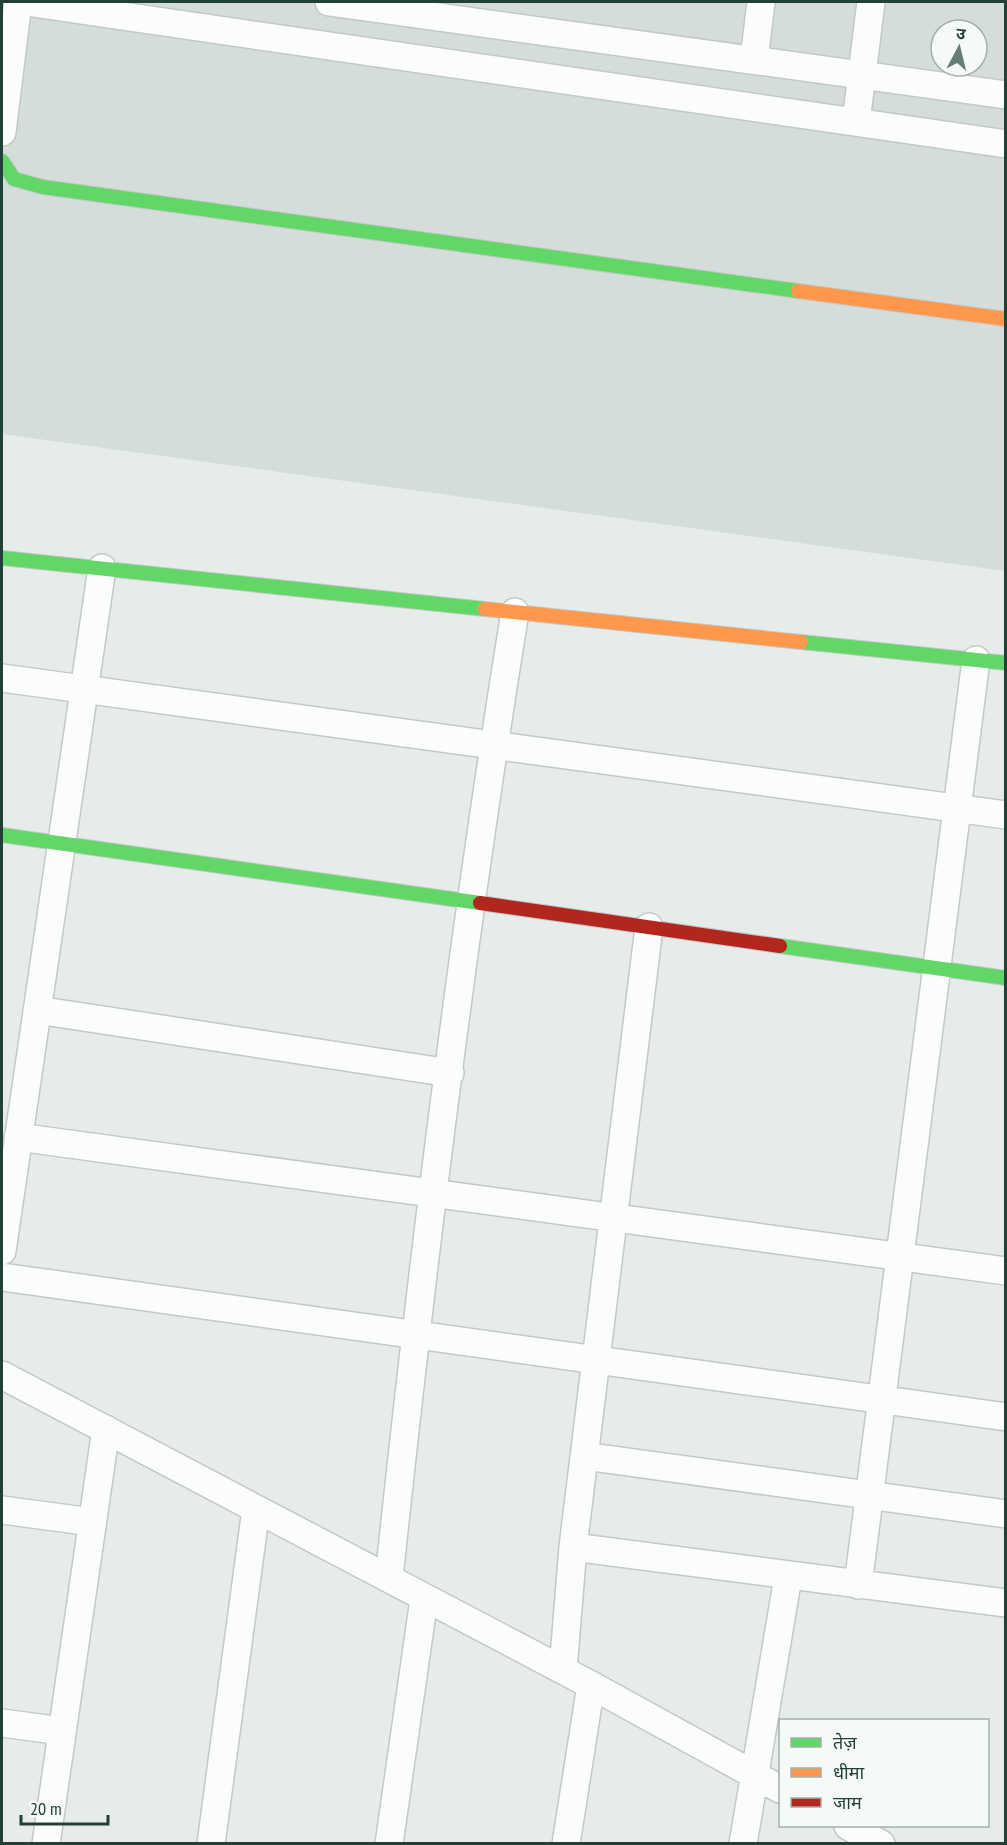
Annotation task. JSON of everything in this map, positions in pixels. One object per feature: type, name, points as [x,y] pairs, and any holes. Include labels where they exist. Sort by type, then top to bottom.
[{"type":"street","points":[[2,132],[18,2]]},
{"type":"street","points":[[26,2],[1005,144]]},
{"type":"street","points":[[329,2],[1005,95]]},
{"type":"street","points":[[754,60],[761,2]]},
{"type":"street","points":[[856,122],[871,2]]},
{"type":"street","points":[[2,161],[14,179],[44,187],[1005,319]]},
{"type":"street","points":[[2,558],[1005,663]]},
{"type":"street","points":[[2,1251],[102,568]]},
{"type":"street","points":[[388,1578],[414,1333],[493,745],[515,612]]},
{"type":"street","points":[[858,1586],[959,808],[976,660]]},
{"type":"street","points":[[2,678],[1005,814]]},
{"type":"street","points":[[2,835],[1005,978]]},
{"type":"street","points":[[563,1670],[573,1547],[649,927]]},
{"type":"street","points":[[37,1010],[450,1073]]},
{"type":"street","points":[[18,1137],[1005,1271]]},
{"type":"street","points":[[2,1277],[1005,1417]]},
{"type":"street","points":[[2,1375],[424,1599],[563,1670],[779,1788]]},
{"type":"street","points":[[46,1844],[106,1429]]},
{"type":"street","points":[[584,1456],[1005,1514]]},
{"type":"street","points":[[211,1844],[256,1509]]},
{"type":"street","points":[[2,1510],[92,1522]]},
{"type":"street","points":[[573,1547],[788,1577],[1005,1603]]},
{"type":"street","points":[[743,1844],[788,1577]]},
{"type":"street","points":[[389,1844],[424,1599]]},
{"type":"street","points":[[566,1844],[591,1685]]},
{"type":"street","points":[[2,1723],[62,1731]]},
{"type":"street","points":[[850,1827],[881,1844]]},
{"type":"shaded area","points":[[2,2],[1005,2],[1005,571],[2,434]]},
{"type":"traffic: fast","points":[[2,161],[14,179],[43,187],[798,291]]},
{"type":"traffic: fast","points":[[2,558],[485,609]]},
{"type":"traffic: fast","points":[[801,642],[1006,663]]},
{"type":"traffic: fast","points":[[2,835],[480,903]]},
{"type":"traffic: fast","points":[[780,946],[1006,978]]},
{"type":"traffic: slow","points":[[798,291],[1006,319]]},
{"type":"traffic: slow","points":[[485,609],[801,642]]},
{"type":"traffic: jam","points":[[480,903],[780,946]]}]
